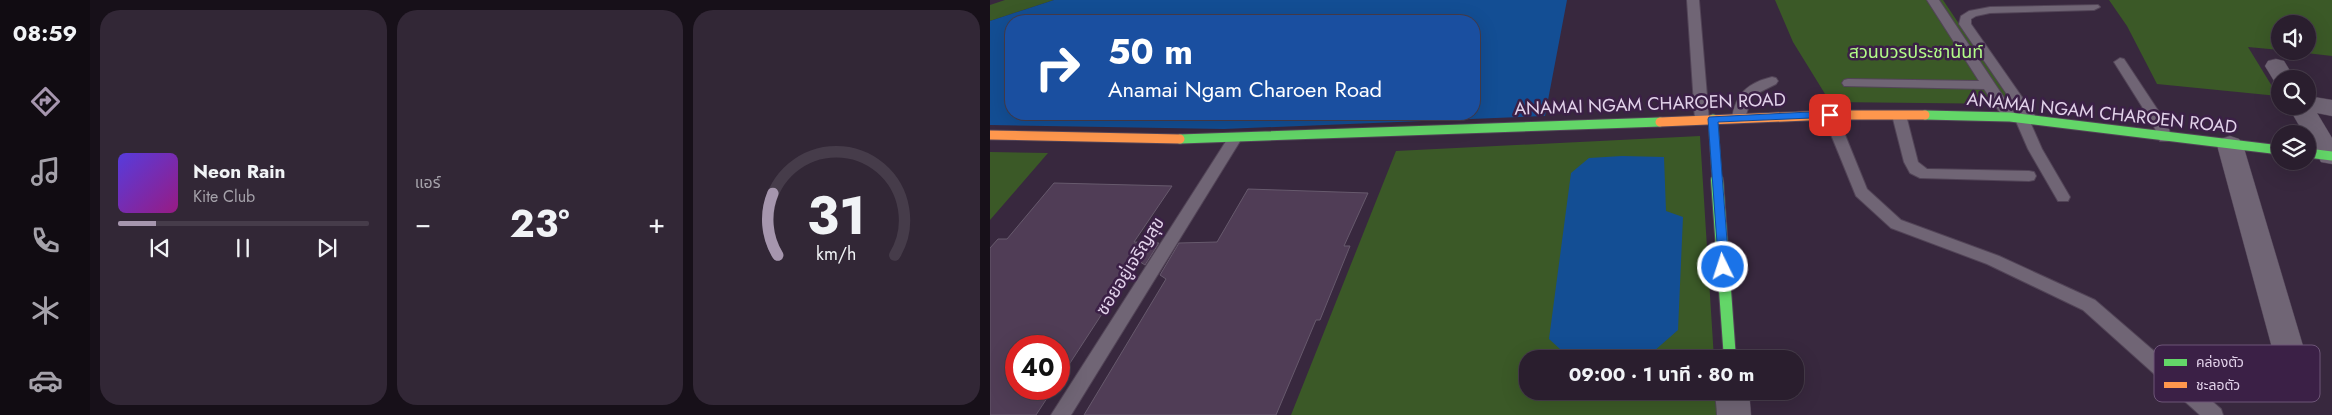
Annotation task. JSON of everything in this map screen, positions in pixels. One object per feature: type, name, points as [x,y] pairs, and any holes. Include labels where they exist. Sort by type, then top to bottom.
[{"type":"street","points":[[2316,105],[2332,108]]},
{"type":"street","name":"ANAMAI NGAM CHAROEN ROAD","points":[[990,135],[1143,139],[1235,138],[1739,118],[1899,115],[2021,119],[2165,138],[2271,149]]},
{"type":"street","points":[[2304,115],[2323,155]]},
{"type":"street","points":[[1707,120],[1729,350]]},
{"type":"street","points":[[2230,145],[2287,345]]},
{"type":"street","points":[[1733,400],[1734,415]]},
{"type":"lane","points":[[1693,0],[1707,120]]},
{"type":"lane","points":[[1933,0],[1988,85],[2021,119]]},
{"type":"lane","points":[[2063,197],[2035,149],[2021,119],[1965,24],[1966,18],[1973,13],[1990,10],[2094,7]]},
{"type":"lane","points":[[2120,62],[2160,124],[2165,138]]},
{"type":"lane","points":[[1739,118],[1741,100],[1748,91],[1772,81]]},
{"type":"lane","points":[[1848,83],[1988,85]]},
{"type":"lane","points":[[1830,115],[1861,192],[1896,224],[1993,260],[2089,305],[2154,362]]},
{"type":"lane","points":[[1899,115],[1911,162],[1915,169],[1925,174],[2028,176]]},
{"type":"lane","name":"ซอยอยู่เจริญสุข","points":[[1060,415],[1235,138]]},
{"type":"lane","points":[[2199,402],[2214,415]]},
{"type":"green space","points":[[1005,0],[1054,0],[990,21],[990,5]]},
{"type":"green space","name":"สวนบวรประชานันท์","points":[[1775,0],[1943,0],[2013,104],[1830,102],[1793,42]]},
{"type":"green space","points":[[2109,0],[2332,0],[2332,56],[2316,54],[2316,15],[2271,15],[2271,49],[2248,47],[2271,85],[2271,95],[2157,84],[2127,26]]},
{"type":"green space","points":[[1700,136],[1713,350],[1519,350],[1519,400],[1716,400],[1717,415],[1291,415],[1396,151]]},
{"type":"green space","points":[[990,152],[1048,153],[990,220]]},
{"type":"water","points":[[1054,0],[1567,0],[1545,116],[1480,119],[1480,15],[1008,15]]},
{"type":"water","points":[[1005,16],[1005,120],[1446,120],[1224,129],[990,125],[990,21]]},
{"type":"water","points":[[1622,156],[1664,157],[1666,211],[1683,217],[1678,330],[1655,350],[1561,350],[1549,339],[1571,173],[1589,158]]},
{"type":"building","points":[[1054,183],[1172,186],[1134,242],[1159,243],[1145,265],[1137,260],[1070,363],[1070,335],[1005,335],[1005,400],[1046,400],[1036,415],[990,415],[990,248],[998,239],[1007,239]]},
{"type":"building","points":[[1248,189],[1368,193],[1344,246],[1350,246],[1320,320],[1316,320],[1276,415],[1084,415],[1166,279],[1160,275],[1179,243],[1217,242]]},
{"type":"traffic: fast","points":[[1925,115],[2010,117],[2271,149]]},
{"type":"traffic: fast","points":[[1713,119],[1729,350]]},
{"type":"traffic: fast","points":[[1180,139],[1660,122]]},
{"type":"traffic: fast","points":[[2316,154],[2332,156]]},
{"type":"traffic: slow","points":[[1660,122],[1830,115],[1925,115]]},
{"type":"traffic: slow","points":[[990,135],[1180,139]]},
{"type":"route","points":[[1723,267],[1713,119],[1830,115]]}]
